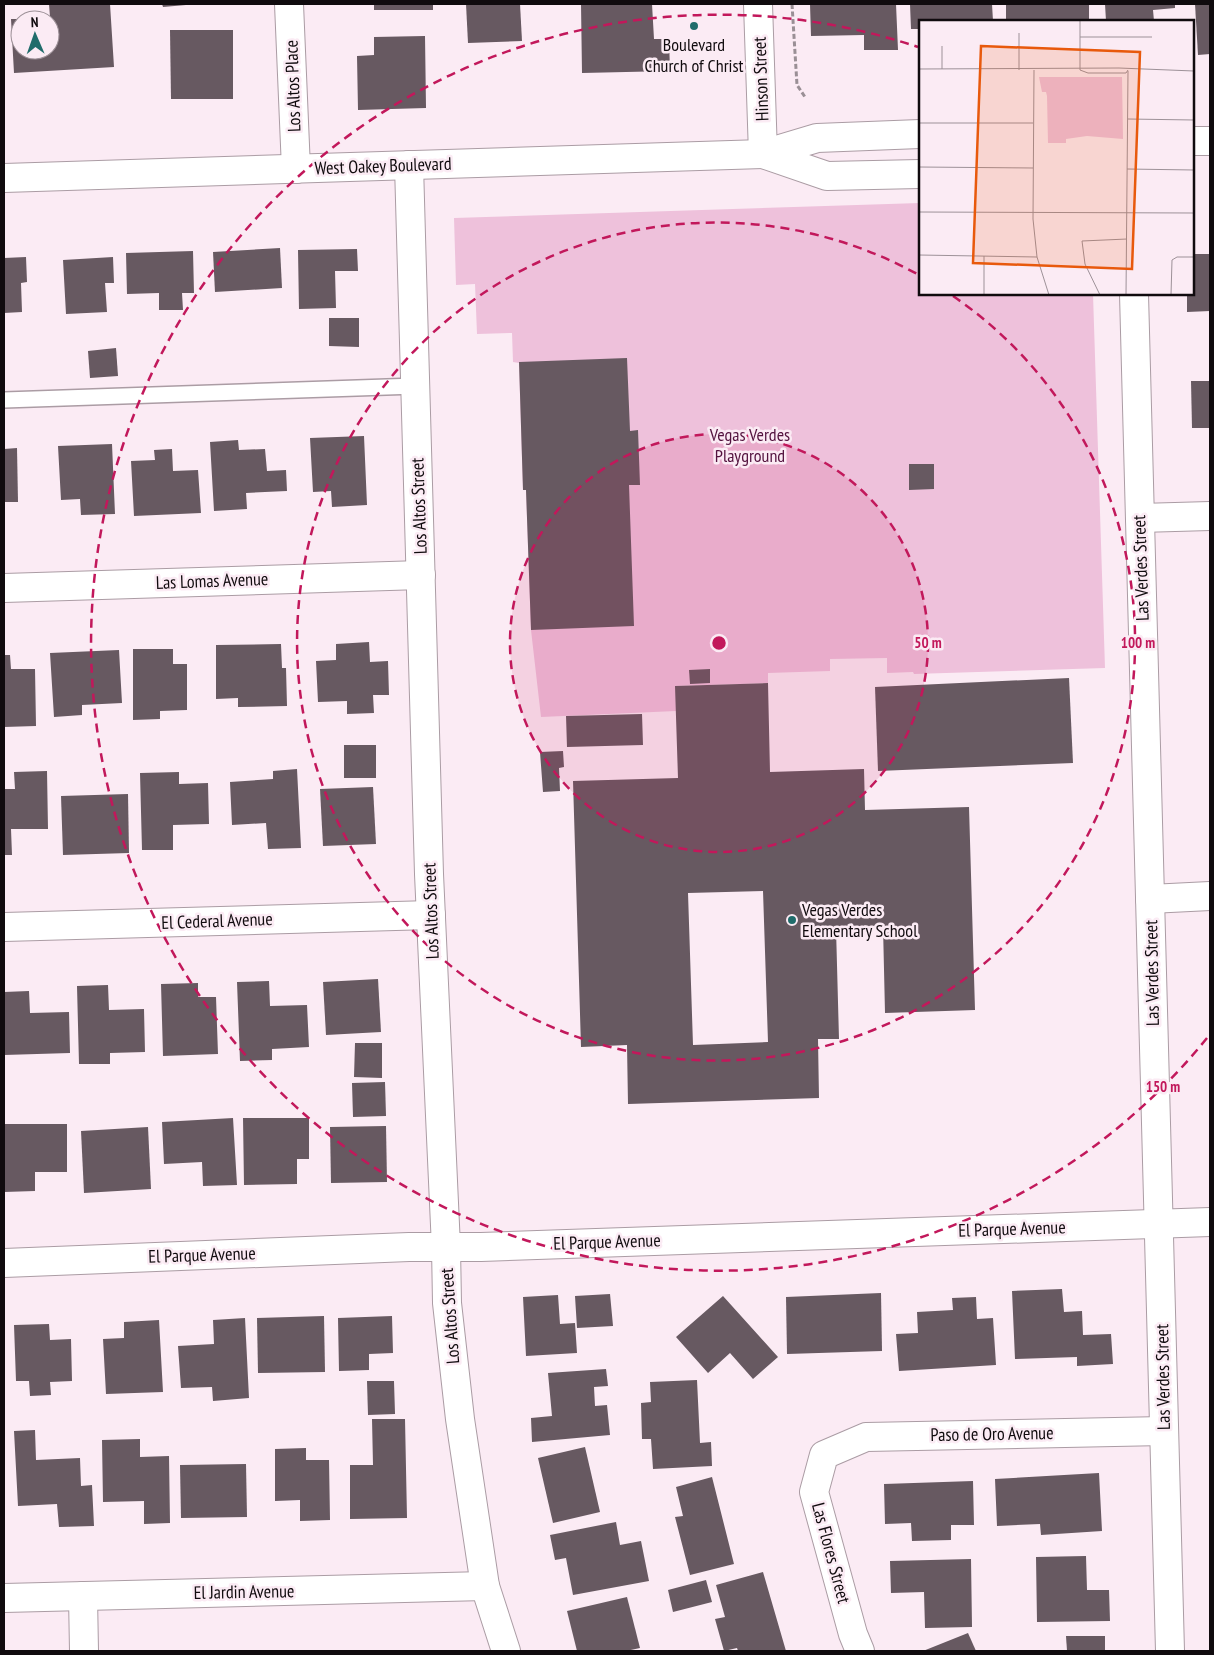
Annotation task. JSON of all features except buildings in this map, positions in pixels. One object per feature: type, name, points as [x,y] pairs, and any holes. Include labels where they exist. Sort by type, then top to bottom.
[{"type":"street","name":"Los Altos Place","points":[[289,4],[296,169]]},
{"type":"street","name":"Hinson Street","points":[[758,4],[763,154]]},
{"type":"street","name":"West Oakey Boulevard","points":[[4,178],[763,154],[817,138],[919,134]]},
{"type":"street","points":[[1194,141],[1210,141]]},
{"type":"street","name":"West Oakey Boulevard","points":[[763,154],[827,176],[919,174]]},
{"type":"street","name":"Los Altos Street","points":[[409,165],[431,915],[447,1303],[460,1419],[485,1586],[506,1651]]},
{"type":"street","name":"Las Verdes Street","points":[[1134,295],[1170,1651]]},
{"type":"street","points":[[1140,518],[1210,516]]},
{"type":"street","name":"Las Lomas Avenue","points":[[4,588],[421,575]]},
{"type":"street","points":[[1150,898],[1210,896]]},
{"type":"street","name":"El Cederal Avenue","points":[[4,927],[431,915]]},
{"type":"street","name":"El Parque Avenue","points":[[4,1263],[1210,1222]]},
{"type":"street","name":"Paso de Oro Avenue","points":[[824,1454],[866,1437],[1164,1431]]},
{"type":"street","name":"Las Flores Street","points":[[824,1454],[814,1492],[853,1634],[860,1651]]},
{"type":"street","name":"El Jardin Avenue","points":[[4,1598],[485,1586]]},
{"type":"street","points":[[83,1596],[84,1651]]},
{"type":"lane","points":[[4,400],[416,386]]},
{"type":"path","points":[[792,4],[797,85],[805,97]]},
{"type":"green space","name":"Vegas Verdes Playground","points":[[919,203],[919,295],[1093,295],[1105,668],[914,674],[913,672],[887,673],[887,658],[830,659],[830,671],[768,673],[768,683],[676,686],[676,711],[541,717],[531,630],[526,490],[523,490],[519,363],[513,362],[512,333],[477,334],[475,284],[456,285],[454,218]]},
{"type":"place","name":"Boulevard Church of Christ","points":[[694,26]]},
{"type":"place","name":"Vegas Verdes Elementary School","points":[[792,920]]}]
